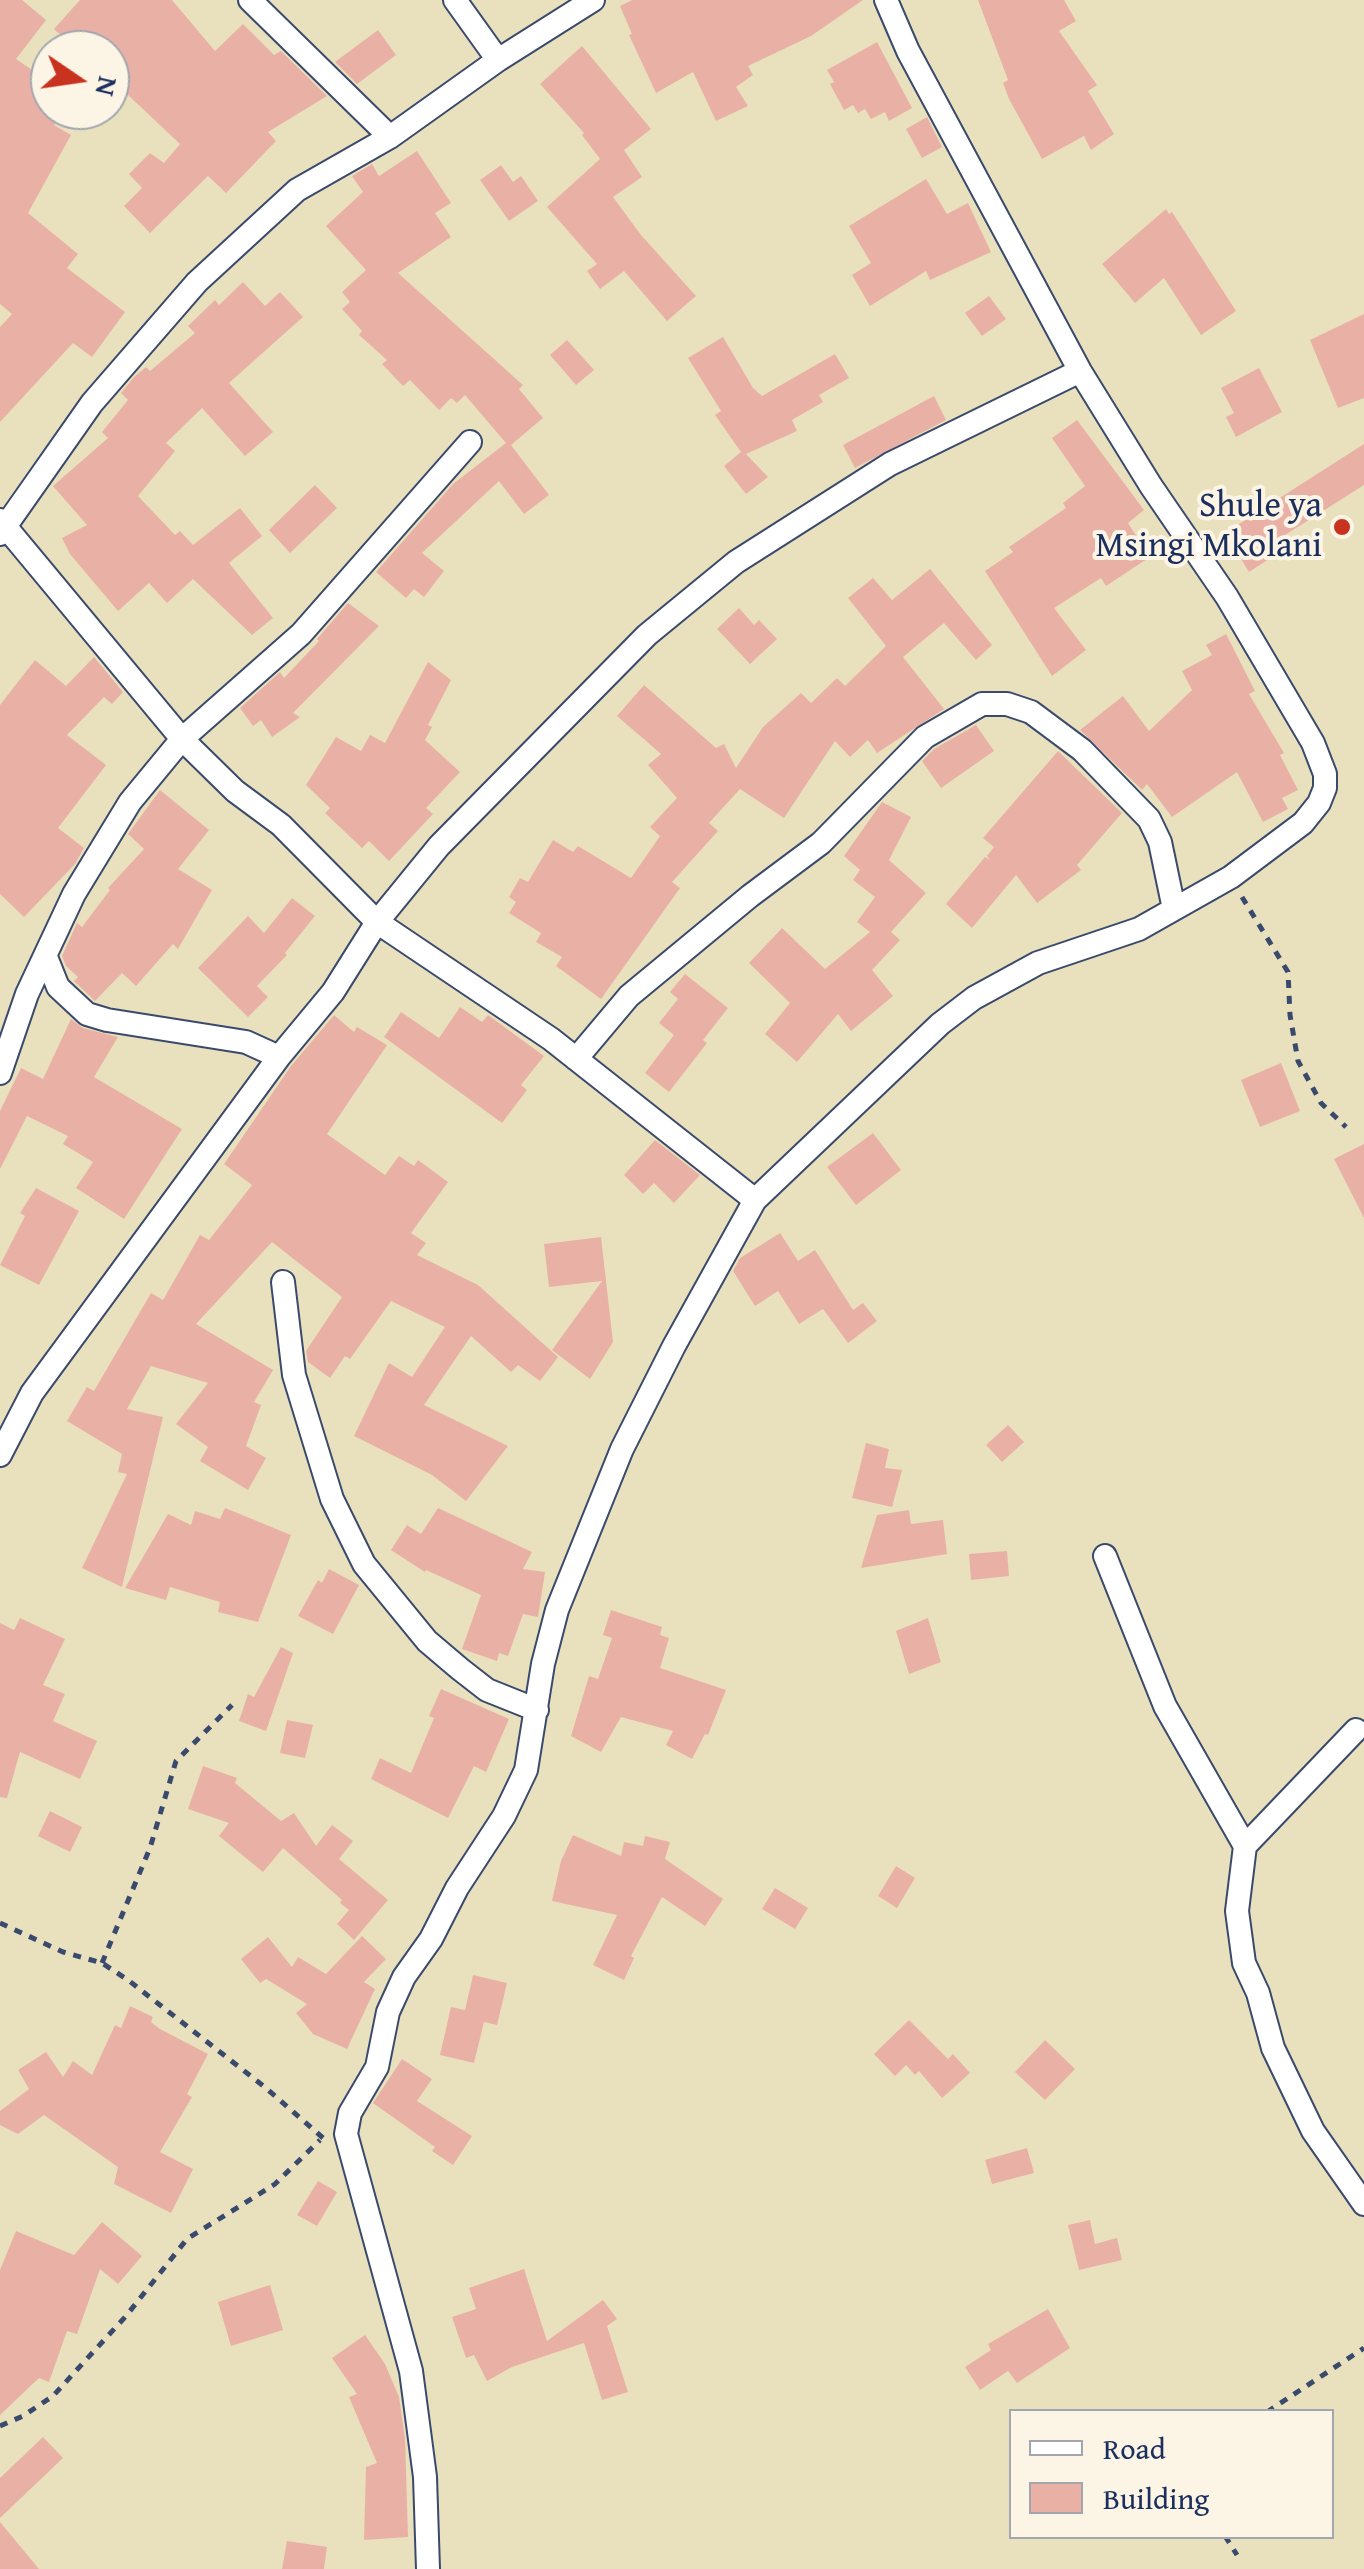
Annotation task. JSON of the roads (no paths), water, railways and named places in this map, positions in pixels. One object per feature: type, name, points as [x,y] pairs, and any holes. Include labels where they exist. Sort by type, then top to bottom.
[{"type":"street","points":[[250,0],[390,136]]},
{"type":"street","points":[[455,0],[498,60]]},
{"type":"street","points":[[593,0],[498,60],[390,136],[296,190],[197,282],[92,403],[2,527],[182,739],[235,791],[281,825],[377,922],[576,1059],[755,1200]]},
{"type":"street","points":[[428,2569],[425,2477],[411,2371],[346,2134],[350,2113],[377,2067],[388,2012],[404,1977],[432,1939],[526,1770],[556,1610],[601,1499],[674,1346],[755,1200],[907,1054],[974,998],[1038,963],[1139,928],[1231,877],[1303,822],[1319,804],[1325,788],[1326,774],[1314,743],[1227,597],[1150,486],[1080,371],[908,51],[886,0]]},
{"type":"street","points":[[0,1456],[32,1393],[278,1056],[333,992],[377,922],[440,846],[646,635],[736,562],[890,464],[1080,371]]},
{"type":"street","points":[[0,1072],[27,994],[74,894],[114,826],[182,739],[302,634],[470,442]]},
{"type":"street","points":[[576,1059],[628,996],[821,843],[925,737],[982,704],[1007,704],[1031,712],[1082,750],[1149,820],[1160,842],[1174,909]]},
{"type":"street","points":[[46,958],[58,987],[87,1014],[246,1042],[278,1056]]},
{"type":"street","points":[[283,1282],[294,1375],[332,1499],[364,1564],[427,1641],[460,1669],[487,1690],[537,1710]]},
{"type":"street","points":[[1106,1556],[1164,1706],[1245,1846]]},
{"type":"street","points":[[1356,1730],[1245,1846],[1237,1911],[1244,1963],[1258,1993],[1274,2048],[1313,2131],[1364,2204]]},
{"type":"place","name":"Shule ya Msingi Mkolani","points":[[1342,527]]}]
